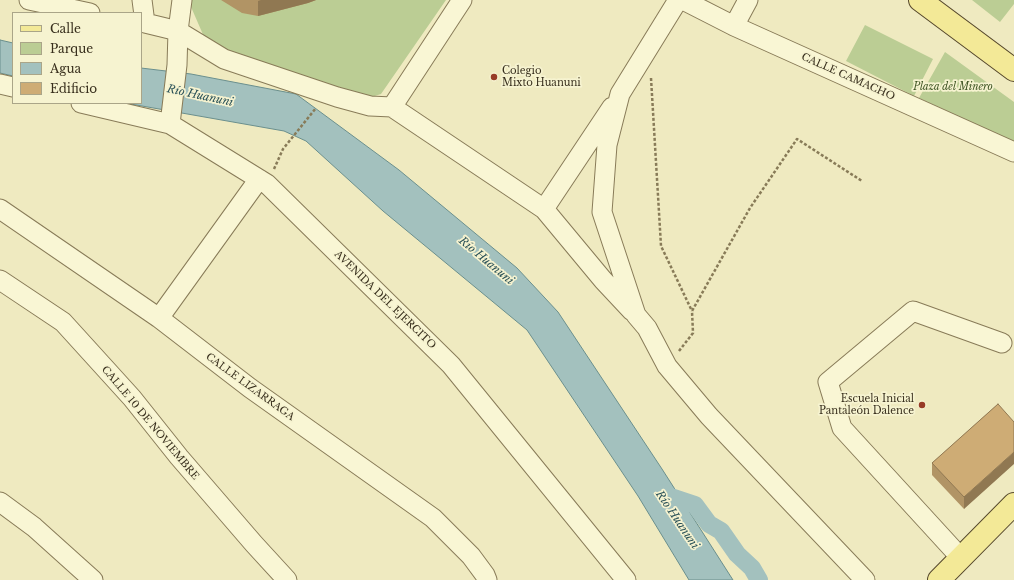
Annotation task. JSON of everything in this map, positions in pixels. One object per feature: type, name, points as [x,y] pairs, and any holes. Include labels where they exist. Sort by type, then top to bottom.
[{"type":"main road","points":[[920,0],[1014,70]]},
{"type":"main road","points":[[939,580],[1014,504]]},
{"type":"street","points":[[29,0],[68,5],[87,12]]},
{"type":"street","points":[[142,0],[143,22],[178,30],[224,59],[337,97],[370,106],[392,107],[544,209],[603,280],[647,328],[668,366],[709,416],[865,580]]},
{"type":"street","points":[[170,118],[177,65],[178,30],[182,0]]},
{"type":"street","points":[[392,107],[462,0]]},
{"type":"street","points":[[544,209],[620,94],[678,0]]},
{"type":"street","name":"CALLE CAMACHO","points":[[683,0],[734,26],[1014,152]]},
{"type":"street","points":[[734,26],[748,0]]},
{"type":"street","points":[[0,84],[12,87]]},
{"type":"street","points":[[620,94],[607,145],[602,212],[636,315]]},
{"type":"street","name":"AVENIDA DEL EJERCITO","points":[[87,104],[170,118],[273,190],[451,365],[626,580]]},
{"type":"street","points":[[159,318],[259,179]]},
{"type":"street","name":"CALLE LIZARRAGA","points":[[0,209],[159,318],[250,388],[433,518],[471,556],[485,574],[487,580]]},
{"type":"street","name":"CALLE 10 DE NOVIEMBRE","points":[[0,280],[63,322],[132,398],[189,468],[287,580]]},
{"type":"street","points":[[960,558],[842,428],[828,382],[914,311],[1002,343]]},
{"type":"street","points":[[0,502],[34,527],[93,580]]},
{"type":"path","points":[[651,76],[661,246],[692,311],[693,332],[668,366]]},
{"type":"path","points":[[283,149],[315,108]]},
{"type":"path","points":[[692,311],[750,208],[797,139],[862,181]]},
{"type":"green space","points":[[188,0],[446,0],[381,94],[362,100],[208,46]]},
{"type":"green space","points":[[972,0],[1014,0],[1014,4],[1000,22]]},
{"type":"green space","points":[[865,25],[933,59],[914,96],[846,61]]},
{"type":"green space","name":"Plaza del Minero","points":[[945,52],[1014,102],[1014,142],[919,98]]},
{"type":"water","points":[[0,40],[12,43],[12,76],[0,73]]},
{"type":"water","name":"Río Huanuni","points":[[142,68],[191,74],[296,94],[399,170],[517,268],[558,312],[662,469],[733,580],[689,580],[638,496],[527,330],[383,211],[306,141],[284,131],[131,104],[142,104]]},
{"type":"building","points":[[998,404],[1014,422],[1014,452],[964,497],[932,463]]},
{"type":"waterway","name":"Río Huanuni","points":[[659,493],[695,505],[709,524],[721,531],[737,554],[752,568],[759,580]]},
{"type":"place","name":"Colegio Mixto Huanuni","points":[[494,77]]},
{"type":"place","name":"Escuela Inicial Pantaleón Dalence","points":[[922,405]]}]
